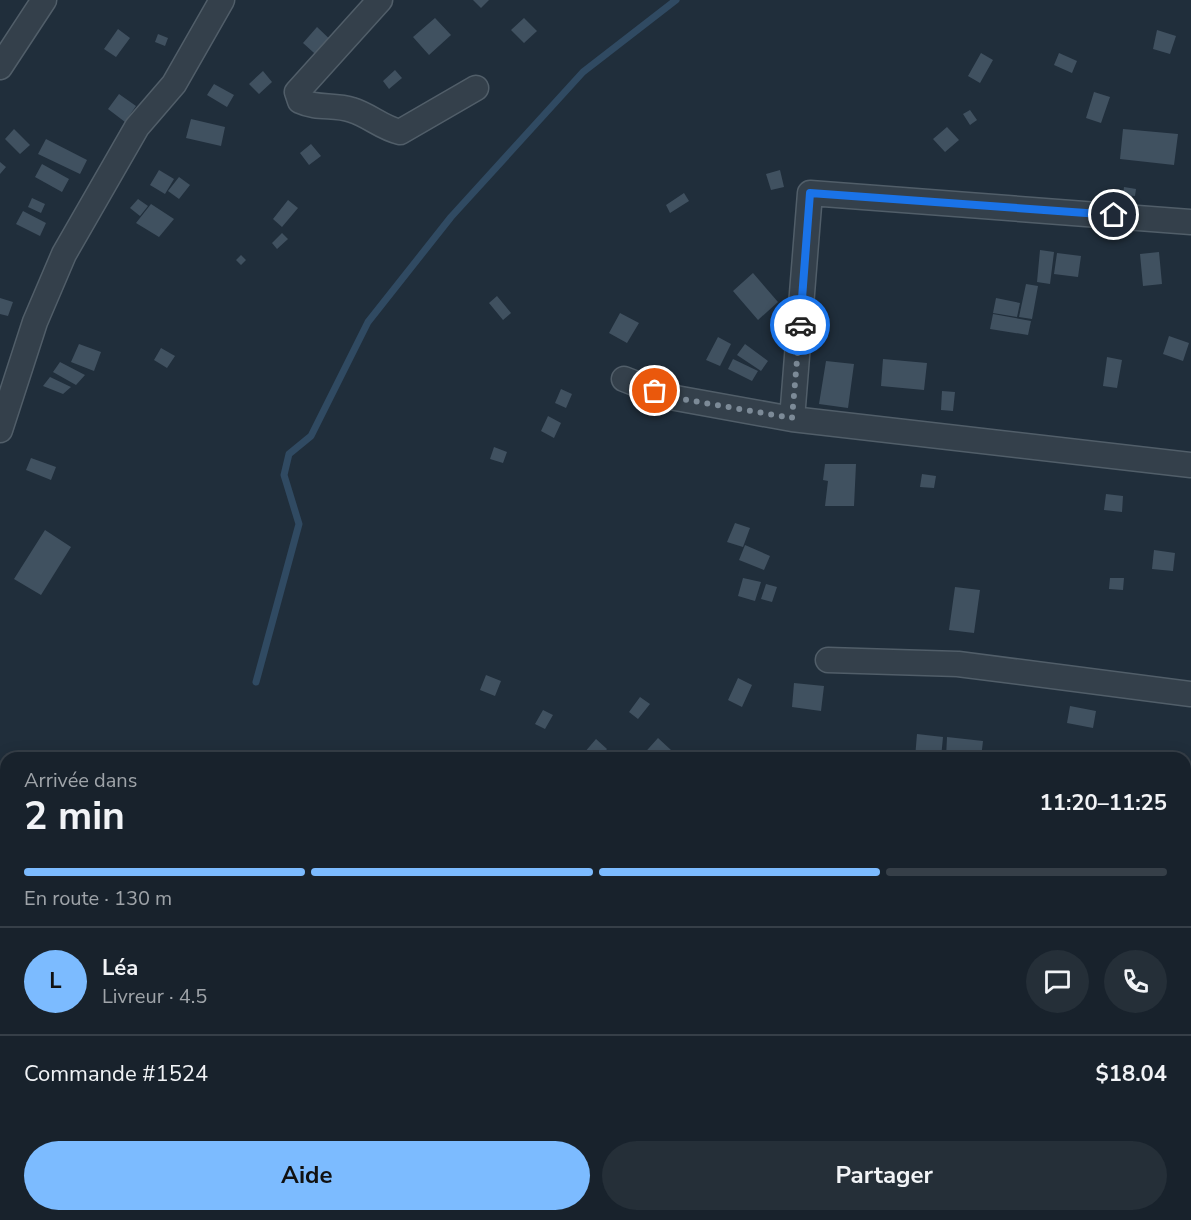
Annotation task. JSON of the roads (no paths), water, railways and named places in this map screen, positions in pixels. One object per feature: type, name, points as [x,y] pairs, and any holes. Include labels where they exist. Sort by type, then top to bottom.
[{"type":"street","points":[[0,67],[44,0]]},
{"type":"street","points":[[0,430],[35,322],[64,254],[137,127],[174,84],[222,0]]},
{"type":"street","points":[[380,0],[297,92],[300,101],[309,105],[352,110],[390,130],[400,132],[476,88]]},
{"type":"street","points":[[792,418],[810,193],[1191,222]]},
{"type":"street","points":[[624,379],[670,397],[792,418],[1191,465]]},
{"type":"street","points":[[828,660],[958,664],[1191,694]]},
{"type":"waterway","points":[[256,682],[299,524],[284,475],[289,454],[311,436],[368,322],[451,217],[583,72],[676,0]]}]
